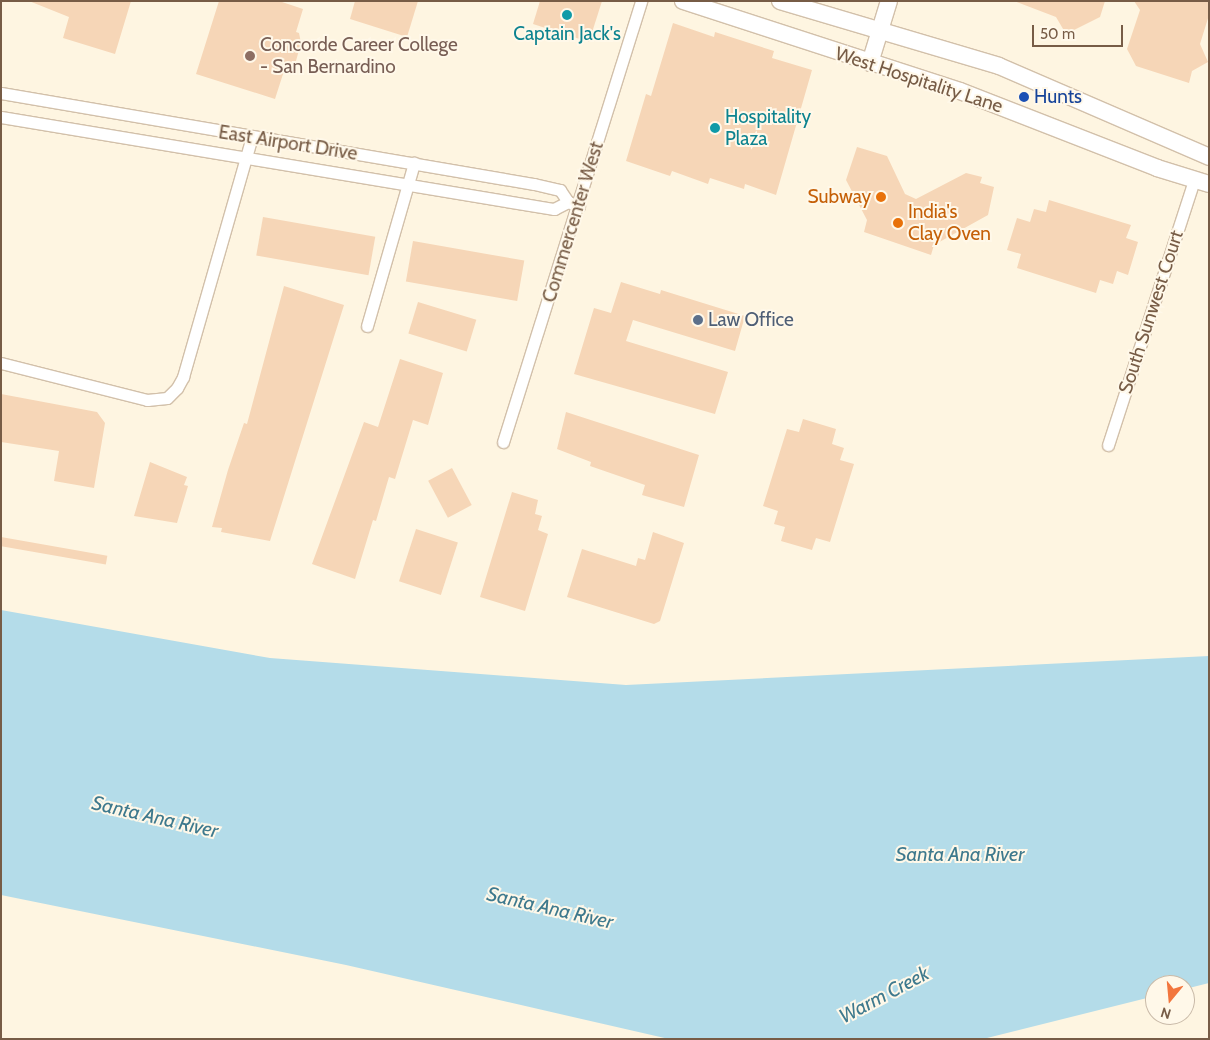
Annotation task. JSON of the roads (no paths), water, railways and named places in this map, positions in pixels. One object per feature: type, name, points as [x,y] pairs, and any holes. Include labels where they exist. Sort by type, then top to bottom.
[{"type":"main road","name":"West Hospitality Lane","points":[[683,1],[960,91],[1201,182]]},
{"type":"main road","name":"West Hospitality Lane","points":[[780,1],[999,66],[1209,157]]},
{"type":"main road","points":[[870,63],[889,1]]},
{"type":"street","name":"Commercenter West","points":[[503,442],[579,206],[641,1]]},
{"type":"street","name":"East Airport Drive","points":[[1,94],[414,163],[560,190],[568,202],[579,206]]},
{"type":"street","name":"East Airport Drive","points":[[1,118],[554,209],[568,202]]},
{"type":"street","points":[[1,363],[146,400],[167,398],[178,388],[183,377],[252,137]]},
{"type":"street","points":[[367,326],[414,163]]},
{"type":"street","name":"South Sunwest Court","points":[[1108,445],[1201,182]]},
{"type":"water","name":"Santa Ana River","points":[[1,610],[270,658],[626,685],[1209,656],[1209,983],[1195,986],[1195,975],[1145,975],[1145,998],[983,1039],[669,1039],[346,965],[1,895]]},
{"type":"place","name":"Captain Jack's","points":[[567,15]]},
{"type":"place","name":"Concorde Career College - San Bernardino","points":[[250,56]]},
{"type":"place","name":"Hunts","points":[[1024,97]]},
{"type":"place","name":"Hospitality Plaza","points":[[715,128]]},
{"type":"place","name":"Subway","points":[[881,197]]},
{"type":"place","name":"India's Clay Oven","points":[[898,223]]},
{"type":"place","name":"Law Office","points":[[698,320]]},
{"type":"water label","name":"Warm Creek","points":[[884,995]]}]
